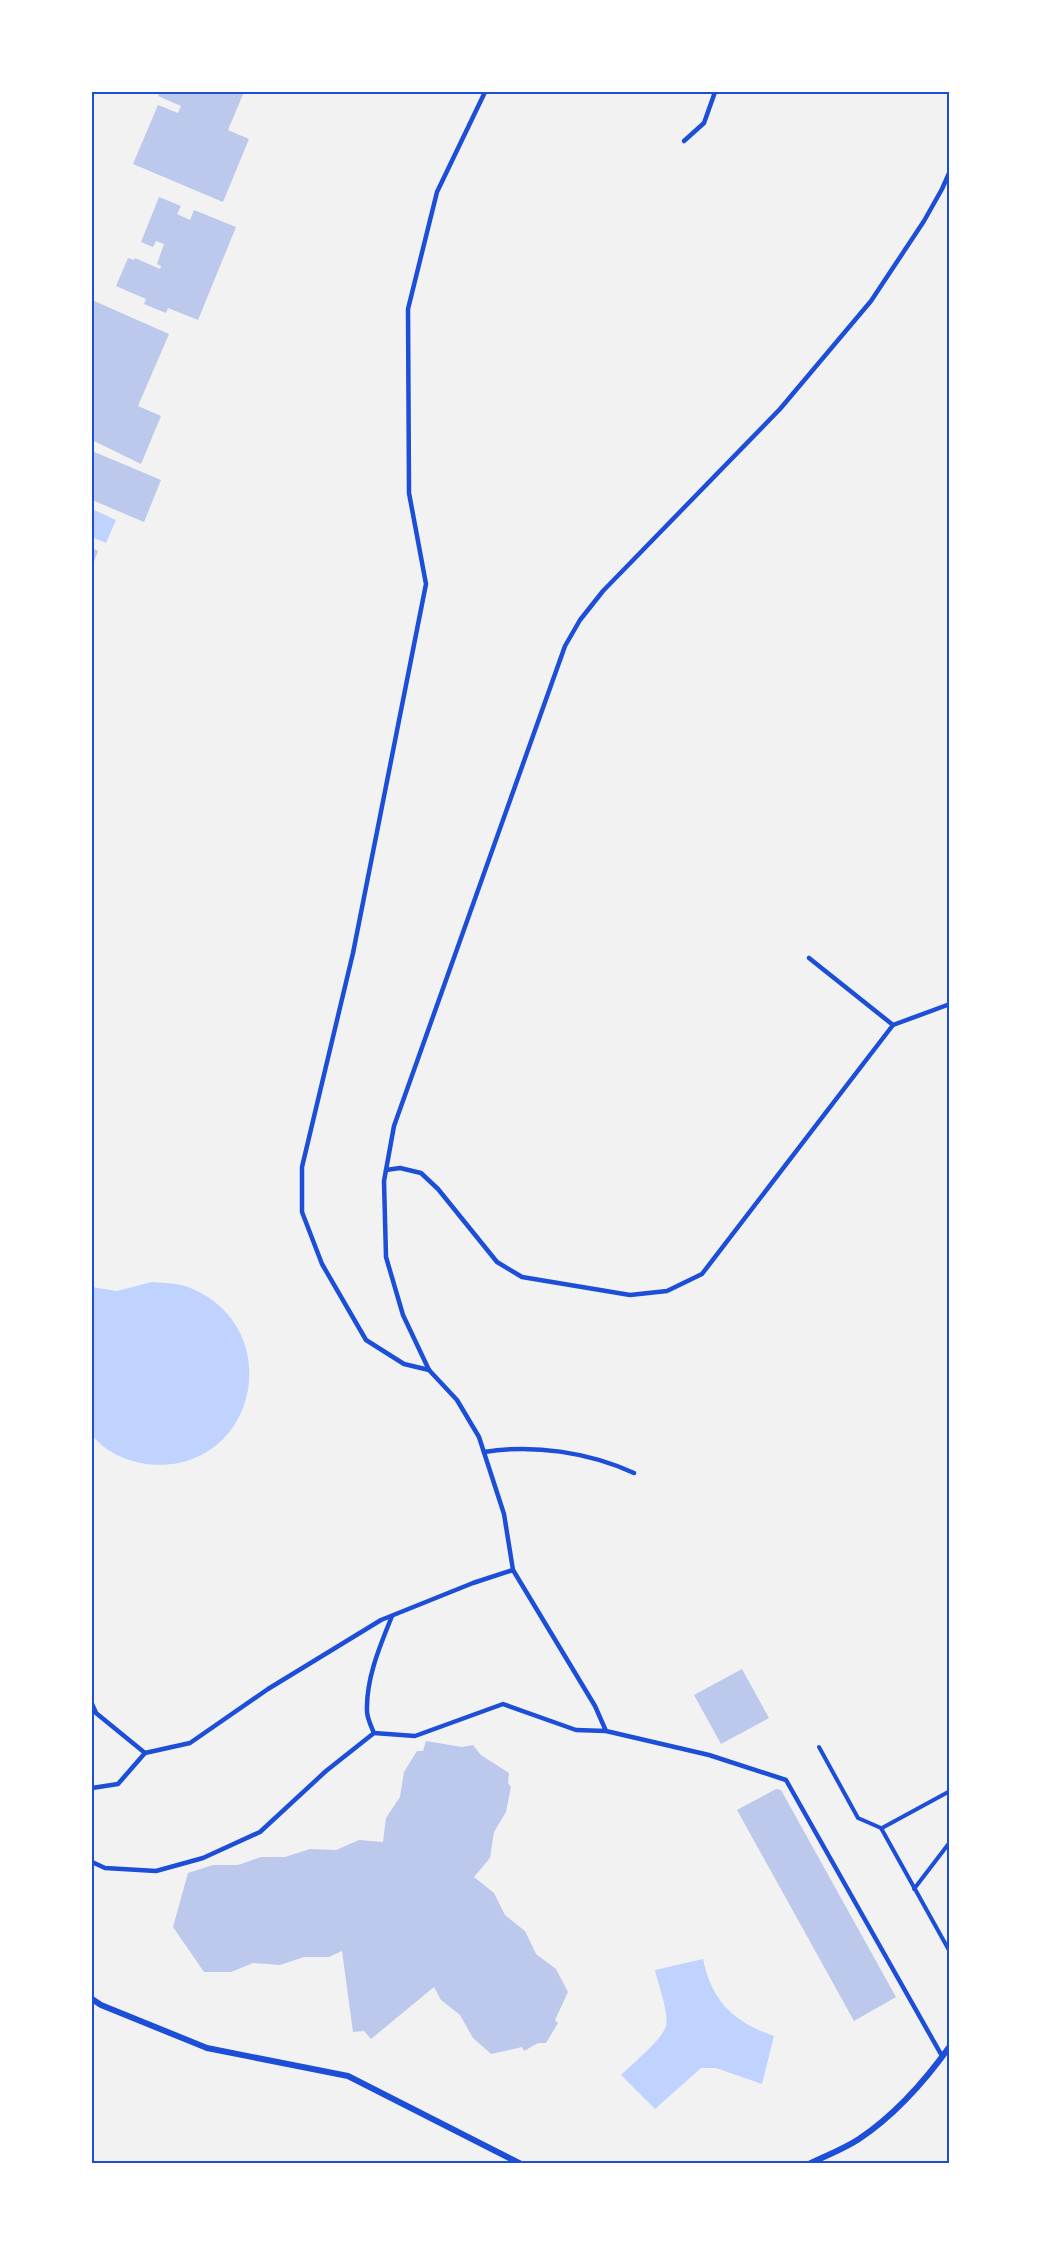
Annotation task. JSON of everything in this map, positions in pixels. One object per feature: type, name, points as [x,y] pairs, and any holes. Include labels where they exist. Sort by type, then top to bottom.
[{"type":"street","points":[[92,1999],[101,2005],[207,2048],[348,2076],[521,2163]]},
{"type":"street","points":[[809,2163],[858,2140],[895,2110],[927,2077],[950,2046]]},
{"type":"lane","points":[[429,1370],[404,1364],[366,1340],[322,1264],[302,1212],[302,1167],[353,953],[426,584],[409,493],[408,309],[437,192],[485,92]]},
{"type":"lane","points":[[684,141],[704,123],[715,92]]},
{"type":"lane","points":[[606,1731],[595,1706],[513,1570],[504,1514],[479,1437],[457,1400],[429,1370],[403,1315],[386,1257],[384,1181],[394,1126],[565,646],[580,620],[603,591],[780,409],[871,301],[924,221],[950,171]]},
{"type":"lane","points":[[809,958],[893,1025]]},
{"type":"lane","points":[[386,1170],[400,1168],[421,1173],[438,1189],[497,1262],[522,1277],[630,1296],[667,1291],[702,1274],[893,1025],[950,1004]]},
{"type":"lane","points":[[484,1452],[513,1448],[581,1455],[612,1463],[634,1473]]},
{"type":"lane","points":[[92,1788],[118,1784],[145,1753],[190,1743],[268,1689],[381,1620],[473,1583],[513,1570]]},
{"type":"lane","points":[[374,1733],[367,1713],[369,1686],[375,1657],[392,1616]]},
{"type":"lane","points":[[92,1704],[96,1713],[145,1753]]},
{"type":"lane","points":[[92,1862],[105,1868],[156,1871],[203,1858],[260,1832],[326,1771],[374,1733],[415,1736],[503,1704],[576,1730],[606,1731],[708,1755],[786,1779],[942,2056]]},
{"type":"path","points":[[819,1747],[858,1818],[881,1828],[950,1952]]},
{"type":"path","points":[[881,1828],[950,1791]]},
{"type":"path","points":[[914,1889],[950,1842]]},
{"type":"water","points":[[92,509],[116,520],[106,543],[92,537]]},
{"type":"water","points":[[152,1282],[188,1287],[220,1306],[240,1333],[249,1364],[247,1395],[235,1424],[214,1447],[184,1462],[146,1464],[131,1461],[110,1451],[92,1435],[92,1287],[117,1291]]},
{"type":"water","points":[[703,1959],[712,1987],[727,2008],[747,2024],[774,2036],[762,2084],[716,2068],[701,2068],[655,2109],[621,2075],[653,2045],[666,2026],[665,2006],[655,1970]]},
{"type":"building","points":[[160,92],[244,92],[228,130],[249,139],[223,202],[133,164],[158,105],[178,113],[181,106],[158,96]]},
{"type":"building","points":[[159,197],[181,206],[177,214],[190,220],[194,210],[236,227],[198,320],[168,308],[166,313],[144,304],[146,299],[116,286],[128,258],[134,260],[135,258],[160,269],[161,266],[157,264],[164,244],[156,241],[153,247],[141,242]]},
{"type":"building","points":[[92,300],[169,334],[138,406],[161,416],[141,464],[92,440]]},
{"type":"building","points":[[92,451],[161,480],[144,522],[92,500]]},
{"type":"building","points":[[92,548],[98,551],[92,567]]},
{"type":"building","points":[[742,1669],[769,1718],[721,1744],[694,1695]]},
{"type":"building","points":[[426,1741],[462,1747],[473,1745],[481,1755],[509,1773],[508,1783],[511,1787],[506,1812],[494,1832],[490,1858],[474,1877],[494,1893],[505,1915],[525,1931],[536,1954],[556,1969],[568,1992],[555,2020],[558,2023],[546,2043],[538,2043],[524,2051],[522,2047],[491,2054],[473,2038],[460,2015],[441,2000],[434,1987],[371,2039],[364,2031],[353,2032],[342,1951],[329,1957],[304,1957],[280,1965],[253,1963],[231,1972],[204,1972],[173,1927],[188,1873],[213,1865],[238,1865],[261,1857],[285,1857],[310,1849],[336,1850],[359,1840],[383,1842],[386,1818],[400,1797],[404,1772],[417,1751],[423,1751]]},
{"type":"building","points":[[776,1789],[781,1790],[896,1997],[854,2021],[737,1810]]}]
